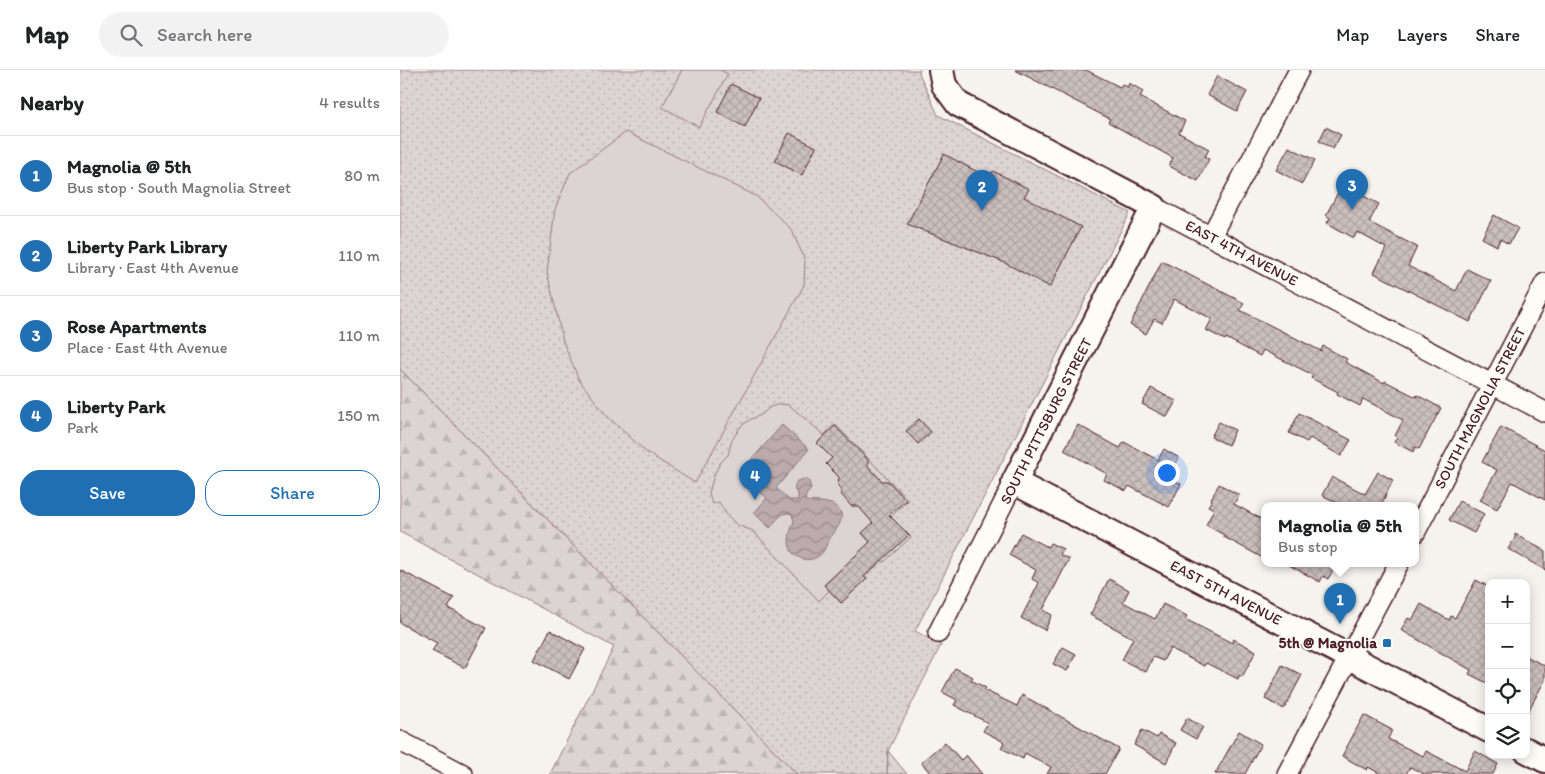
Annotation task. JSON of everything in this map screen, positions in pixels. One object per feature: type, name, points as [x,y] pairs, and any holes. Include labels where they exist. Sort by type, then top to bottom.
[{"type":"street","points":[[1211,236],[1299,70]]},
{"type":"street","name":"EAST 4TH AVENUE","points":[[942,78],[958,104],[1545,412]]},
{"type":"street","name":"SOUTH PITTSBURG STREET","points":[[938,633],[1154,207]]},
{"type":"street","name":"SOUTH MAGNOLIA STREET","points":[[1419,525],[1545,283]]},
{"type":"street","name":"EAST 5TH AVENUE","points":[[1014,482],[1485,728]]},
{"type":"street","points":[[1287,774],[1397,567]]},
{"type":"street","points":[[400,741],[462,774]]},
{"type":"street","points":[[1530,752],[1545,760]]},
{"type":"green space","points":[[400,70],[920,70],[919,73],[938,115],[1130,213],[915,631],[941,645],[888,751],[887,774],[797,774],[400,369]]},
{"type":"green space","points":[[682,70],[720,70],[728,74],[699,127],[662,107]]},
{"type":"green space","points":[[626,132],[756,196],[791,229],[805,260],[804,285],[695,483],[646,452],[607,416],[579,380],[563,341],[547,272],[555,209],[570,173]]},
{"type":"green space","points":[[400,369],[797,774],[550,774],[614,647],[400,532]]},
{"type":"green space","points":[[780,404],[789,405],[824,435],[835,424],[908,500],[891,517],[911,537],[884,562],[871,548],[819,601],[753,531],[737,525],[727,515],[719,502],[712,504],[709,493],[714,475],[720,463],[728,455],[732,440],[741,426],[761,415],[770,407]]},
{"type":"green space","points":[[888,751],[907,774],[887,774]]},
{"type":"water","points":[[782,425],[809,449],[776,488],[789,500],[798,500],[795,485],[797,481],[805,479],[809,481],[811,489],[806,495],[805,501],[832,504],[841,514],[840,523],[824,550],[812,559],[800,558],[792,551],[789,541],[794,521],[792,514],[782,515],[770,528],[754,513],[767,498],[739,474]]},
{"type":"building","points":[[1015,70],[1086,70],[1120,87],[1122,84],[1128,87],[1129,83],[1143,91],[1140,97],[1185,121],[1179,133],[1209,149],[1205,157],[1209,159],[1198,181],[1169,166],[1173,158],[1108,122],[1110,119]]},
{"type":"building","points":[[1217,76],[1247,92],[1237,111],[1207,95]]},
{"type":"building","points":[[731,84],[759,98],[745,127],[717,112]]},
{"type":"building","points":[[1326,127],[1341,135],[1333,149],[1319,141]]},
{"type":"building","points":[[789,133],[816,147],[802,175],[775,161]]},
{"type":"building","points":[[1289,147],[1315,160],[1302,184],[1276,170]]},
{"type":"building","points":[[944,154],[989,178],[993,171],[1029,189],[1024,197],[1081,227],[1050,287],[1003,262],[907,224]]},
{"type":"building","points":[[1342,185],[1379,204],[1369,222],[1417,247],[1408,266],[1456,291],[1467,269],[1491,281],[1470,322],[1374,273],[1386,248],[1357,232],[1354,238],[1327,223],[1330,218],[1326,215]]},
{"type":"building","points":[[1494,215],[1518,228],[1509,244],[1500,239],[1497,246],[1482,238]]},
{"type":"building","points":[[1162,261],[1244,303],[1240,310],[1321,351],[1323,346],[1347,359],[1345,362],[1384,383],[1385,381],[1416,397],[1417,395],[1441,408],[1419,449],[1415,447],[1413,452],[1394,442],[1403,420],[1363,399],[1360,406],[1311,378],[1313,375],[1263,350],[1260,356],[1206,330],[1212,319],[1174,299],[1162,323],[1154,319],[1146,334],[1130,325]]},
{"type":"building","points":[[1151,388],[1176,401],[1167,417],[1142,404]]},
{"type":"building","points":[[1299,413],[1351,440],[1341,456],[1310,438],[1307,442],[1289,433]]},
{"type":"building","points":[[919,419],[931,432],[918,444],[906,431]]},
{"type":"building","points":[[1219,422],[1235,430],[1228,445],[1211,437]]},
{"type":"building","points":[[1078,425],[1120,448],[1124,442],[1158,460],[1164,449],[1179,458],[1168,477],[1181,484],[1169,507],[1129,486],[1126,491],[1104,480],[1107,474],[1064,450]]},
{"type":"building","points":[[835,426],[868,460],[868,466],[882,481],[888,481],[906,500],[889,515],[909,535],[864,577],[867,579],[841,603],[824,585],[870,542],[862,533],[873,523],[858,506],[851,506],[841,494],[841,488],[838,486],[839,477],[826,464],[832,458],[817,443]]},
{"type":"building","points":[[1501,427],[1545,450],[1545,500],[1512,482],[1497,509],[1480,500],[1497,470],[1482,462]]},
{"type":"building","points":[[1378,472],[1393,480],[1382,502],[1336,502],[1322,495],[1332,477],[1365,494]]},
{"type":"building","points":[[1219,484],[1239,495],[1234,504],[1261,519],[1261,557],[1206,525],[1214,509],[1208,506]]},
{"type":"building","points":[[1459,501],[1484,514],[1474,533],[1449,520]]},
{"type":"building","points":[[1021,533],[1048,547],[1050,543],[1063,549],[1060,555],[1069,559],[1043,610],[1052,615],[1045,630],[1021,618],[1039,583],[1032,579],[1036,570],[1009,555]]},
{"type":"building","points":[[1515,534],[1545,551],[1545,570],[1508,549],[1515,538]]},
{"type":"building","points":[[1292,567],[1335,567],[1328,579],[1323,576],[1320,582]]},
{"type":"building","points":[[400,570],[454,598],[448,608],[486,628],[465,668],[432,651],[437,643],[400,623]]},
{"type":"building","points":[[1109,579],[1129,590],[1123,602],[1155,619],[1163,604],[1187,616],[1185,619],[1232,643],[1233,639],[1256,651],[1242,677],[1239,675],[1238,679],[1206,663],[1204,666],[1170,648],[1163,661],[1153,657],[1146,672],[1122,660],[1133,638],[1090,615]]},
{"type":"building","points":[[1476,580],[1485,585],[1485,682],[1469,674],[1471,670],[1401,630],[1408,618],[1412,620],[1421,604],[1449,620],[1451,616],[1455,618]]},
{"type":"building","points":[[550,630],[585,649],[569,679],[534,660]]},
{"type":"building","points":[[1063,647],[1076,654],[1067,671],[1053,664]]},
{"type":"building","points":[[1530,658],[1545,666],[1545,680],[1530,708]]},
{"type":"building","points":[[1282,665],[1302,675],[1284,709],[1265,699]]},
{"type":"building","points":[[955,668],[973,677],[971,680],[986,688],[984,690],[1017,706],[1022,695],[1119,749],[1105,774],[1047,774],[1051,767],[1025,753],[1023,759],[1001,748],[1004,742],[983,731],[988,723],[954,705],[957,700],[942,692]]},
{"type":"building","points":[[1364,715],[1392,730],[1388,739],[1423,756],[1426,751],[1465,771],[1475,751],[1485,757],[1485,759],[1498,764],[1493,774],[1424,774],[1410,767],[1406,774],[1381,774],[1368,767],[1367,770],[1342,756]]},
{"type":"building","points":[[1187,718],[1203,727],[1196,739],[1180,730]]},
{"type":"building","points":[[1142,730],[1157,738],[1159,734],[1176,743],[1166,763],[1134,745]]},
{"type":"building","points":[[1239,731],[1261,744],[1245,774],[1215,774]]},
{"type":"building","points":[[945,742],[961,760],[966,755],[982,774],[931,774],[921,762]]},
{"type":"place","name":"Rose Apartments","points":[[1352,210]]},
{"type":"place","name":"Liberty Park Library","points":[[982,211]]},
{"type":"place","name":"Liberty Park","points":[[755,500]]},
{"type":"place","name":"Magnolia @ 5th","points":[[1340,624]]},
{"type":"place","name":"5th @ Magnolia","points":[[1387,643]]}]
